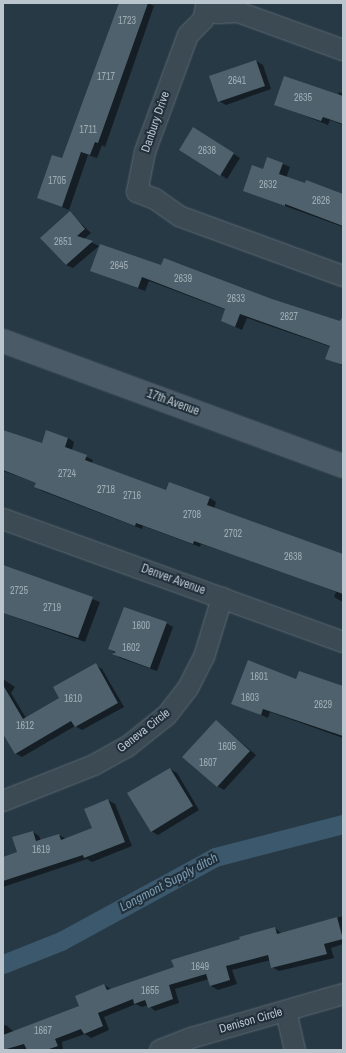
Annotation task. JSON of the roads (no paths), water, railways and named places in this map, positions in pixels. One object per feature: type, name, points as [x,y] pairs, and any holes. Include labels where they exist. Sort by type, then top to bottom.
[{"type":"main road","name":"17th Avenue","points":[[3,341],[343,466]]},
{"type":"street","name":"Danbury Drive","points":[[343,50],[238,12],[217,13],[206,7],[202,20],[188,35],[145,152],[137,192],[155,199],[179,216],[343,276]]},
{"type":"street","name":"Denver Avenue","points":[[3,519],[343,642]]},
{"type":"street","name":"Geneva Circle","points":[[3,801],[94,765],[127,747],[167,716],[188,688],[204,657],[222,598]]},
{"type":"street","name":"Denison Circle","points":[[160,1050],[191,1038],[343,994]]},
{"type":"street","points":[[286,1011],[296,1050]]},
{"type":"waterway","name":"Longmont Supply ditch","points":[[3,964],[61,941],[215,857],[343,824]]}]
